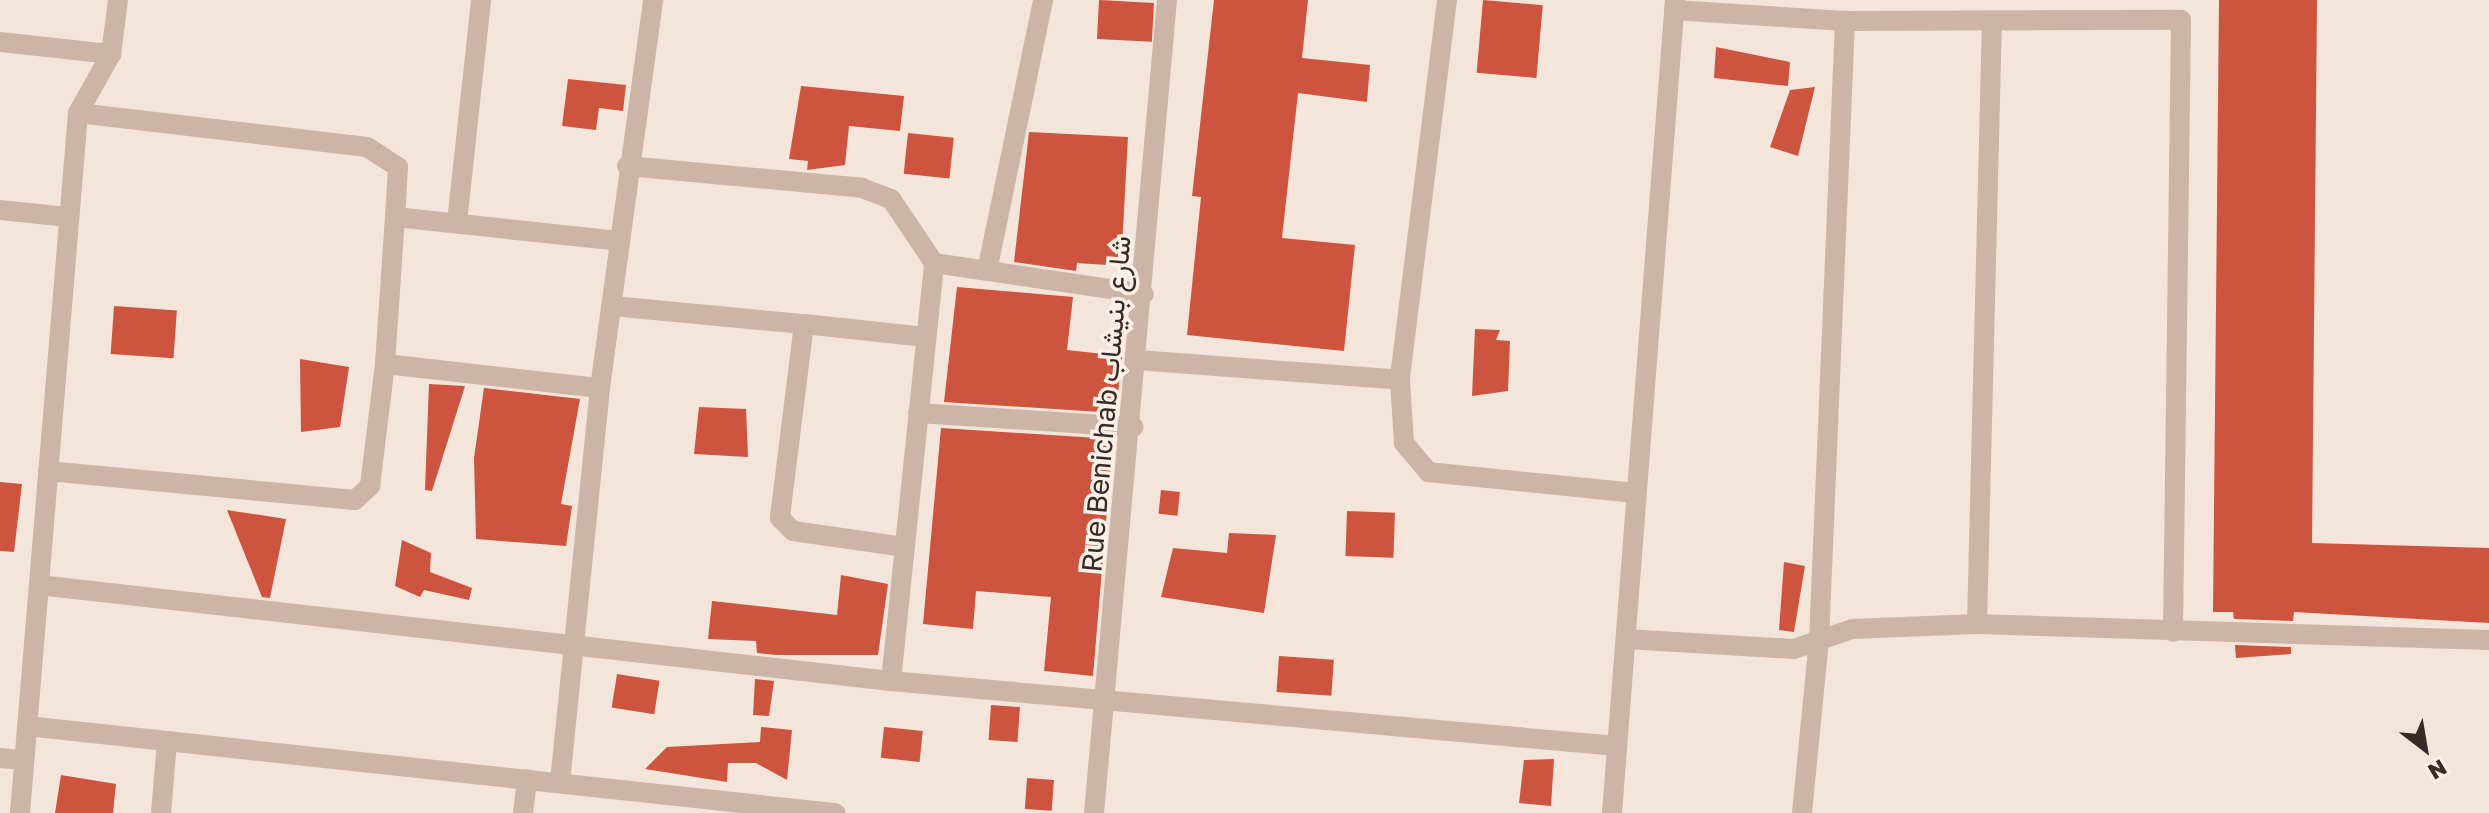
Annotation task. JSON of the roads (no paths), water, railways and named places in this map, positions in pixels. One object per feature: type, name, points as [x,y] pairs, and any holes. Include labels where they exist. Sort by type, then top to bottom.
[{"type":"street","points":[[20,813],[78,113],[111,54],[118,0]]},
{"type":"street","points":[[457,222],[481,0]]},
{"type":"street","points":[[560,782],[600,388],[627,166],[653,0]]},
{"type":"street","points":[[987,271],[1043,0]]},
{"type":"street","name":"Rue Benichab شارع بنيشاب","points":[[1094,813],[1134,427],[1167,0]]},
{"type":"street","points":[[1447,0],[1400,380],[1404,443],[1428,472],[1635,493]]},
{"type":"street","points":[[1612,813],[1674,5],[1845,21],[1875,10],[1992,20],[2182,10],[2173,632]]},
{"type":"street","points":[[1977,624],[1992,20]]},
{"type":"street","points":[[1802,813],[1819,641],[1845,21]]},
{"type":"street","points":[[0,42],[111,54]]},
{"type":"street","points":[[48,471],[355,500],[370,486],[385,364],[398,167],[381,150],[78,113]]},
{"type":"street","points":[[627,166],[862,188],[891,199],[934,263],[891,681]]},
{"type":"street","points":[[0,210],[68,217]]},
{"type":"street","points":[[395,217],[619,241]]},
{"type":"street","points":[[934,263],[1144,294]]},
{"type":"street","points":[[612,306],[925,337]]},
{"type":"street","points":[[804,324],[780,518],[793,531],[904,547]]},
{"type":"street","points":[[1137,360],[1400,380]]},
{"type":"street","points":[[385,364],[600,388]]},
{"type":"street","points":[[918,413],[1134,427]]},
{"type":"street","points":[[39,585],[891,681],[1617,746]]},
{"type":"street","points":[[1626,639],[1777,650],[1819,641],[1852,629],[1977,624],[2489,640]]},
{"type":"street","points":[[27,726],[560,782],[661,803],[835,813]]},
{"type":"street","points":[[161,813],[167,741]]},
{"type":"street","points":[[0,758],[24,760]]},
{"type":"street","points":[[523,813],[527,779]]}]
